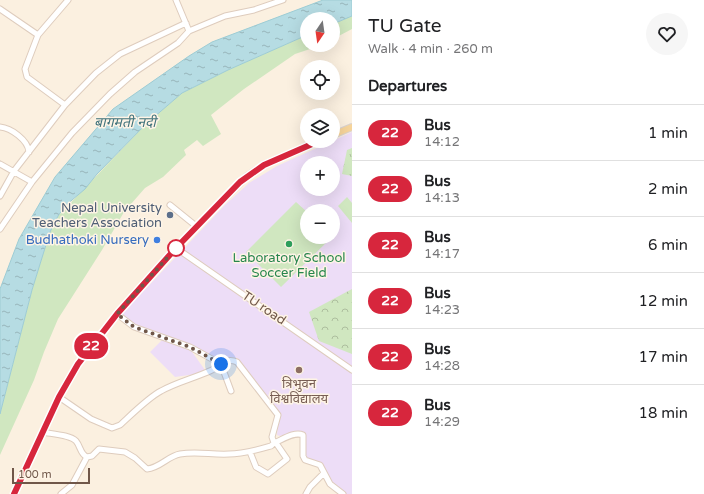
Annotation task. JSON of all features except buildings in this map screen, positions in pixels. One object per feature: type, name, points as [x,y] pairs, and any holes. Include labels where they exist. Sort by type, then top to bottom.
[{"type":"main road","points":[[340,132],[352,127]]},
{"type":"main road","points":[[14,494],[59,397],[78,364],[117,314],[196,226],[247,176],[264,165],[303,148]]},
{"type":"street","points":[[65,105],[27,77],[24,69],[38,35],[68,0]]},
{"type":"street","points":[[176,0],[189,31]]},
{"type":"street","points":[[0,229],[2,222],[14,210],[32,182],[72,133],[110,94],[135,72],[178,43],[189,31],[224,16],[254,10],[283,0]]},
{"type":"street","points":[[0,9],[38,35]]},
{"type":"street","points":[[0,196],[14,171],[65,105],[96,73],[120,54],[186,24]]},
{"type":"street","points":[[0,127],[7,127],[26,143],[29,152]]},
{"type":"street","points":[[0,164],[32,182]]},
{"type":"street","points":[[170,205],[196,226]]},
{"type":"street","name":"TU road","points":[[176,248],[352,370]]},
{"type":"street","points":[[117,314],[134,327],[190,347],[221,364],[230,391]]},
{"type":"street","points":[[59,397],[91,419],[112,428],[120,425],[159,392],[185,379],[213,369],[229,360],[237,362],[277,412],[278,415],[272,437],[287,459],[268,474],[256,467],[250,452]]},
{"type":"street","points":[[42,432],[72,438],[80,446],[84,455],[87,457]]},
{"type":"street","points":[[61,494],[72,485],[87,457],[92,456],[99,449],[125,452],[135,458],[147,469],[157,467],[177,454],[198,452],[228,454],[250,452],[271,446],[294,435],[300,434],[303,436],[303,456],[306,460],[320,465],[330,484],[343,494]]},
{"type":"street","points":[[306,494],[310,487],[324,474]]},
{"type":"shaded area","name":"त्रिभुवन विश्वविद्यालय","points":[[352,132],[352,494],[345,494],[335,488],[320,462],[307,458],[305,451],[306,438],[302,432],[297,431],[280,436],[277,435],[279,411],[237,358],[209,356],[166,336],[129,322],[121,315],[224,206],[249,183],[277,166],[317,148],[340,148],[340,137]]},
{"type":"shaded area","points":[[162,340],[190,349],[205,370],[196,374],[175,377],[150,352]]},
{"type":"green space","points":[[352,16],[352,29],[340,35],[340,21]]},
{"type":"green space","points":[[300,38],[301,52],[295,54],[244,89],[211,115],[221,134],[203,146],[197,140],[184,150],[186,155],[163,177],[145,188],[124,212],[102,250],[58,319],[34,380],[0,455],[0,414],[32,290],[50,232],[58,216],[146,124],[182,93],[228,70]]},
{"type":"green space","points":[[352,148],[352,176],[342,174],[347,150]]},
{"type":"green space","points":[[347,197],[352,203],[352,223],[340,208],[340,204]]},
{"type":"green space","name":"Laboratory School Soccer Field","points":[[296,202],[300,206],[300,244],[325,244],[281,287],[246,252]]},
{"type":"green space","points":[[352,289],[352,354],[319,341],[309,312]]},
{"type":"water","name":"बागमती नदी","points":[[323,0],[352,0],[352,16],[340,21],[340,12],[300,12],[300,38],[228,70],[182,93],[146,124],[97,174],[85,189],[65,206],[50,232],[32,290],[0,414],[0,289],[19,239],[55,177],[113,109],[189,56],[212,42]]},
{"type":"bus line","name":"22","points":[[14,494],[59,397],[78,364],[97,337],[176,248],[234,187],[264,165],[303,148]]},
{"type":"place","name":"Nepal University Teachers Association","points":[[170,215]]},
{"type":"place","name":"Budhathoki Nursery","points":[[157,240]]},
{"type":"place","name":"Laboratory School Soccer Field","points":[[289,244]]},
{"type":"place","name":"त्रिभुवन विश्वविद्यालय","points":[[299,370]]},
{"type":"route","points":[[176,248],[117,314],[128,324],[134,327],[169,341],[190,347],[221,364]]}]
